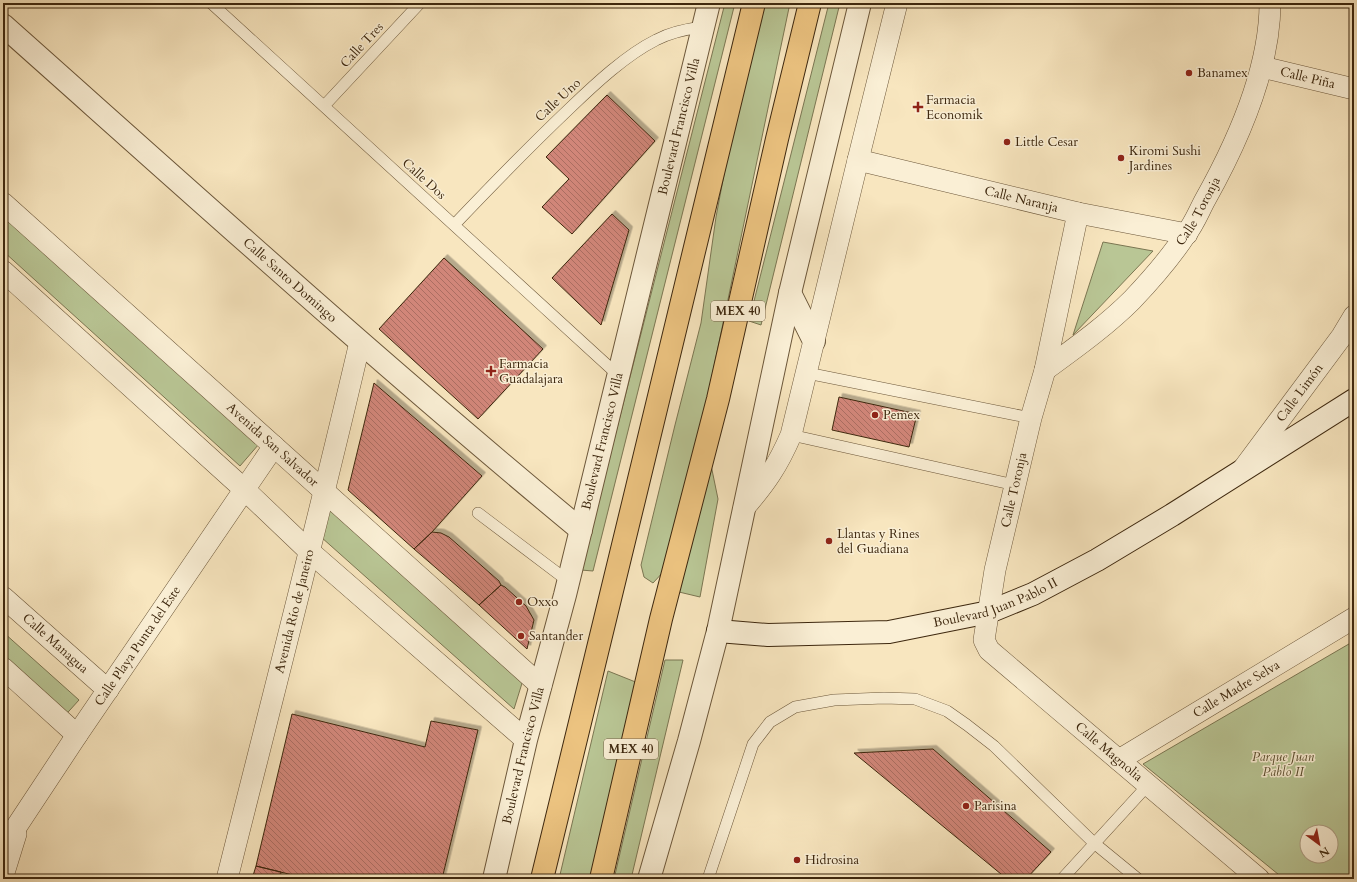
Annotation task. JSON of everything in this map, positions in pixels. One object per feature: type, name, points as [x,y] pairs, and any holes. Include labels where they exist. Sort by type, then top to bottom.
[{"type":"main road","points":[[542,879],[696,248],[754,3]]},
{"type":"main road","name":"MEX 40","points":[[601,879],[661,619],[718,399],[777,139],[810,3]]},
{"type":"street","name":"Boulevard Francisco Villa","points":[[494,879],[526,740],[581,530],[709,3]]},
{"type":"street","points":[[649,879],[689,741],[718,631],[790,293],[860,3]]},
{"type":"street","points":[[744,508],[772,474],[783,455],[791,435],[897,3]]},
{"type":"street","name":"Calle Toronja","points":[[1045,370],[1102,327],[1132,299],[1153,277],[1187,234],[1216,180],[1242,124],[1262,67],[1270,16],[1270,3]]},
{"type":"street","name":"Calle Santo Domingo","points":[[3,25],[360,342],[490,455],[581,530]]},
{"type":"street","name":"Calle Piña","points":[[1262,67],[1354,89]]},
{"type":"street","name":"Calle Naranja","points":[[858,160],[1078,213],[1187,234]]},
{"type":"street","name":"Avenida San Salvador","points":[[3,203],[541,686]]},
{"type":"street","name":"Calle Toronja","points":[[989,612],[995,570],[1031,418],[1045,370],[1078,213]]},
{"type":"street","points":[[3,271],[245,490],[309,551],[526,740]]},
{"type":"street","points":[[790,293],[814,341]]},
{"type":"street","name":"Calle Limón","points":[[1243,469],[1342,336],[1354,316]]},
{"type":"street","name":"Avenida Río de Janeiro","points":[[227,879],[325,491],[360,342]]},
{"type":"street","name":"Boulevard Juan Pablo II","points":[[718,631],[768,635],[889,632],[989,612],[1033,594],[1097,560],[1172,515],[1354,400]]},
{"type":"street","name":"Calle Playa Punta del Este","points":[[3,847],[274,446]]},
{"type":"street","name":"Calle Managua","points":[[3,597],[108,690]]},
{"type":"street","name":"Calle Magnolia","points":[[989,612],[984,640],[989,650],[1259,879]]},
{"type":"street","name":"Calle Madre Selva","points":[[1119,760],[1354,618]]},
{"type":"street","points":[[3,668],[78,735]]},
{"type":"street","points":[[3,876],[21,820]]},
{"type":"lane","name":"Calle Dos","points":[[211,3],[618,375]]},
{"type":"lane","name":"Calle Tres","points":[[324,106],[420,3]]},
{"type":"lane","name":"Calle Uno","points":[[454,225],[531,145],[588,91],[614,69],[655,40],[672,32],[703,27]]},
{"type":"lane","points":[[807,373],[1031,418]]},
{"type":"lane","points":[[791,435],[1015,485]]},
{"type":"lane","points":[[478,512],[568,581]]},
{"type":"lane","points":[[708,879],[754,744],[770,722],[795,707],[834,700],[884,698],[915,699],[947,711],[967,725],[994,746],[1094,843],[1138,879]]},
{"type":"lane","points":[[1062,879],[1148,785]]},
{"type":"green space","points":[[725,3],[735,3],[593,571],[581,570]]},
{"type":"green space","points":[[765,3],[790,3],[694,462],[665,570],[653,583],[644,577],[641,565],[701,323],[716,217],[739,95]]},
{"type":"green space","points":[[829,3],[840,3],[761,325],[749,321]]},
{"type":"green space","points":[[3,217],[259,444],[240,466],[3,251]]},
{"type":"green space","points":[[1103,242],[1153,251],[1073,335]]},
{"type":"green space","points":[[711,465],[718,499],[700,597],[679,592]]},
{"type":"green space","points":[[330,508],[523,680],[514,709],[321,537]]},
{"type":"green space","points":[[3,632],[79,700],[60,721],[3,668]]},
{"type":"green space","name":"Parque Juan Pablo II","points":[[1354,641],[1354,879],[1284,879],[1143,764]]},
{"type":"green space","points":[[665,660],[683,660],[631,879],[614,879]]},
{"type":"green space","points":[[608,671],[638,683],[591,879],[559,879]]},
{"type":"building","points":[[607,95],[655,141],[572,234],[542,207],[569,179],[546,157]]},
{"type":"building","points":[[612,214],[629,230],[601,325],[552,278]]},
{"type":"building","points":[[444,258],[543,349],[478,419],[379,329]]},
{"type":"building","points":[[374,383],[482,476],[432,532],[414,549],[348,490]]},
{"type":"building","points":[[839,397],[917,414],[909,447],[832,430]]},
{"type":"building","points":[[432,532],[441,533],[449,537],[499,581],[501,585],[479,605],[414,549]]},
{"type":"building","points":[[501,585],[526,606],[534,620],[527,649],[479,605]]},
{"type":"building","points":[[292,714],[425,747],[431,721],[478,730],[442,879],[309,879],[256,866]]},
{"type":"building","points":[[933,749],[1051,852],[1026,879],[1007,879],[854,753]]},
{"type":"building","points":[[256,866],[281,872],[280,879],[252,879]]},
{"type":"place","name":"Banamex","points":[[1189,73]]},
{"type":"place","name":"Farmacia Economik","points":[[918,107]]},
{"type":"place","name":"Little Cesar","points":[[1007,142]]},
{"type":"place","name":"Kiromi Sushi Jardines","points":[[1121,158]]},
{"type":"place","name":"Farmacia Guadalajara","points":[[491,371]]},
{"type":"place","name":"Pemex","points":[[875,415]]},
{"type":"place","name":"Llantas y Rines del Guadiana","points":[[829,541]]},
{"type":"place","name":"Oxxo","points":[[519,602]]},
{"type":"place","name":"Santander","points":[[521,636]]},
{"type":"place","name":"Parisina","points":[[966,806]]},
{"type":"place","name":"Hidrosina","points":[[797,860]]}]
